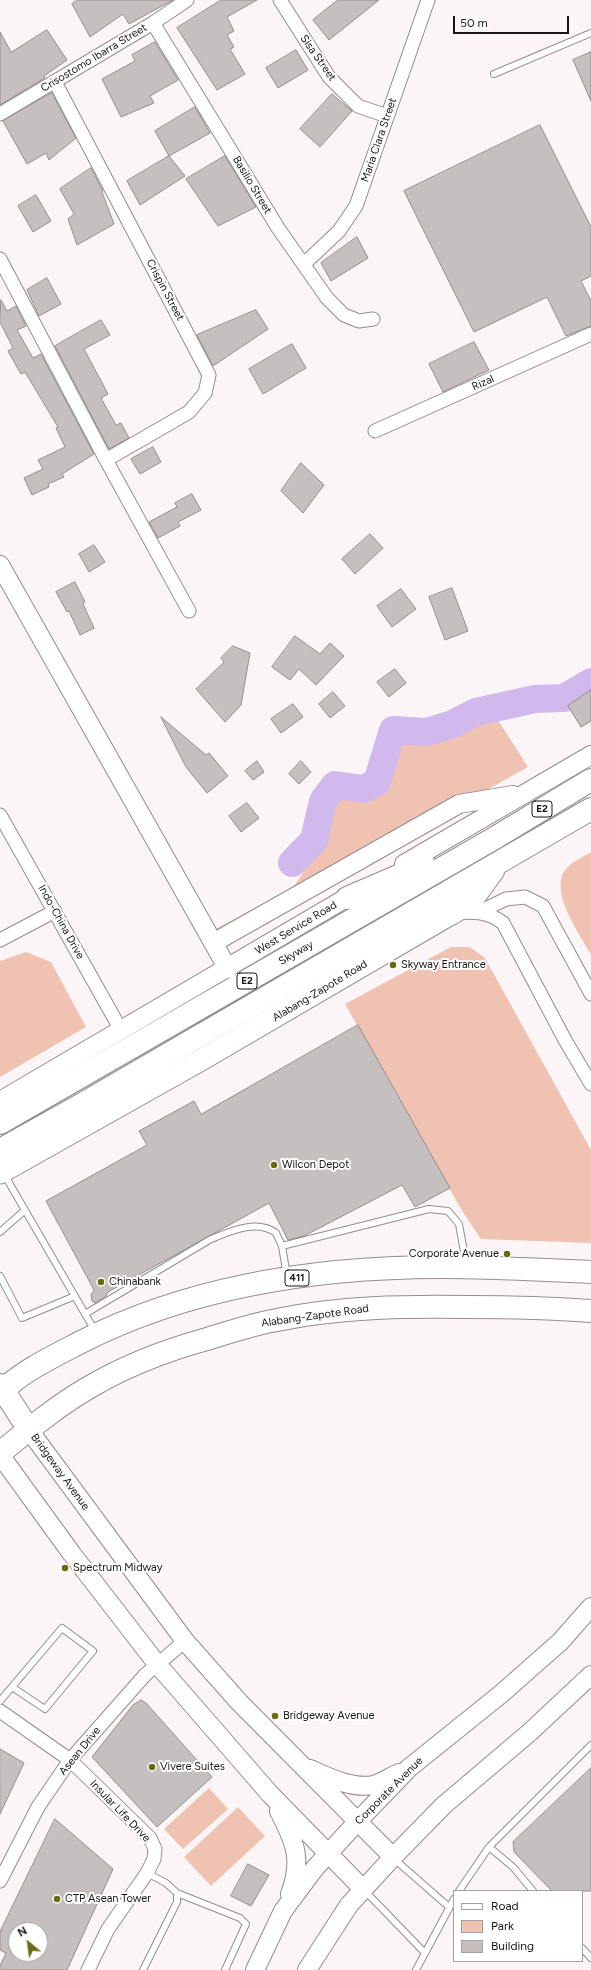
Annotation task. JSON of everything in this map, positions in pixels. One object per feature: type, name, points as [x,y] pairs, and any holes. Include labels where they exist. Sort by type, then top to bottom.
[{"type":"highway","name":"Skyway","points":[[0,1123],[493,839],[591,780]]},
{"type":"highway","name":"E2","points":[[0,1150],[84,1103],[591,809]]},
{"type":"highway","points":[[347,898],[398,876],[451,846],[493,839]]},
{"type":"highway","name":"E2","points":[[451,914],[471,901],[498,864]]},
{"type":"highway","name":"411","points":[[1,1389],[56,1354],[96,1334],[151,1312],[203,1296],[288,1279],[338,1271],[467,1267],[591,1272]]},
{"type":"highway","name":"Alabang-Zapote Road","points":[[0,1454],[29,1430],[89,1387],[132,1366],[181,1346],[278,1319],[358,1308],[443,1307],[591,1310]]},
{"type":"highway","name":"Bridgeway Avenue","points":[[1,1389],[29,1430]]},
{"type":"main road","points":[[0,565],[228,969]]},
{"type":"main road","name":"West Service Road","points":[[0,1101],[228,969],[523,793],[591,755]]},
{"type":"main road","points":[[213,943],[460,804],[523,793]]},
{"type":"main road","name":"Alabang-Zapote Road","points":[[1,1172],[208,1056],[451,914]]},
{"type":"main road","name":"Bridgeway Avenue","points":[[29,1430],[185,1641],[238,1702],[392,1857]]},
{"type":"main road","points":[[0,1454],[72,1554],[157,1664],[270,1794],[363,1889]]},
{"type":"main road","name":"Corporate Avenue","points":[[255,1970],[283,1911],[314,1868],[409,1768],[501,1694],[560,1642],[591,1607]]},
{"type":"main road","points":[[307,1970],[349,1906],[392,1857],[444,1805],[530,1732],[591,1675]]},
{"type":"main road","points":[[302,1765],[328,1777],[357,1785],[374,1784],[409,1768]]},
{"type":"main road","points":[[270,1794],[292,1835],[298,1856],[296,1879],[283,1911]]},
{"type":"street","name":"Crisostomo Ibarra Street","points":[[0,114],[154,23],[187,0]]},
{"type":"street","name":"Sisa Street","points":[[280,0],[329,77],[358,106],[387,116]]},
{"type":"street","name":"Maria Clara Street","points":[[304,264],[339,231],[356,206],[428,0]]},
{"type":"street","name":"Basilio Street","points":[[154,23],[278,228],[327,298],[344,315],[360,321],[373,319]]},
{"type":"street","name":"Crispin Street","points":[[55,82],[209,375],[205,393],[189,412],[106,460]]},
{"type":"street","points":[[0,259],[106,460],[189,612]]},
{"type":"street","name":"Rizal","points":[[375,431],[591,334]]},
{"type":"street","name":"Indo-China Drive","points":[[0,815],[121,1030]]},
{"type":"street","points":[[479,912],[506,898],[525,897],[543,906],[591,994]]},
{"type":"street","points":[[0,940],[55,911]]},
{"type":"street","points":[[451,914],[479,912],[488,914],[503,923],[565,1040],[591,1084]]},
{"type":"street","name":"Asean Drive","points":[[0,1880],[38,1807],[70,1760],[145,1675],[185,1641]]},
{"type":"street","name":"Insular Life Drive","points":[[0,1711],[70,1760],[150,1838],[155,1849],[154,1859],[147,1873],[108,1929],[88,1970]]},
{"type":"lane","points":[[494,74],[591,33]]},
{"type":"lane","points":[[1,1172],[25,1210],[96,1334]]},
{"type":"lane","points":[[282,1246],[429,1209],[448,1211],[459,1224],[467,1267]]},
{"type":"lane","points":[[0,1232],[25,1210]]},
{"type":"lane","points":[[85,1314],[211,1239],[230,1232],[260,1226],[276,1233],[282,1246],[288,1279]]},
{"type":"lane","points":[[0,1276],[22,1318],[75,1296]]},
{"type":"lane","points":[[0,1701],[62,1628],[93,1651],[45,1709],[12,1687]]},
{"type":"lane","points":[[460,1890],[489,1847],[591,1745]]},
{"type":"lane","points":[[489,1847],[513,1867],[532,1890]]},
{"type":"lane","name":"Bridgeway Avenue","points":[[392,1857],[449,1907]]},
{"type":"lane","points":[[147,1873],[166,1883],[178,1893],[240,1918],[246,1924],[225,1970]]},
{"type":"lane","points":[[363,1889],[425,1953]]},
{"type":"lane","points":[[144,1970],[177,1902],[178,1893]]},
{"type":"lane","points":[[416,1970],[453,1901]]},
{"type":"lane","points":[[583,1949],[591,1958]]},
{"type":"green space","points":[[494,714],[528,767],[234,932],[212,931],[293,888],[319,847],[332,793],[368,792],[384,783],[396,733],[432,738]]},
{"type":"green space","points":[[591,852],[591,955],[574,925],[563,901],[561,879],[568,867]]},
{"type":"green space","points":[[451,947],[470,947],[485,958],[591,1150],[591,1243],[481,1239],[461,1209],[345,1004]]},
{"type":"green space","points":[[26,952],[51,962],[86,1027],[0,1077],[0,961]]},
{"type":"green space","points":[[209,1788],[228,1809],[183,1849],[164,1829]]},
{"type":"green space","points":[[238,1807],[265,1836],[211,1886],[184,1857]]},
{"type":"building","points":[[77,0],[173,0],[129,24],[123,14],[90,37],[72,4]]},
{"type":"building","points":[[221,0],[257,0],[227,17],[234,31],[227,35],[234,47],[230,49],[245,74],[217,90],[177,28]]},
{"type":"building","points":[[338,0],[379,0],[329,40],[313,20]]},
{"type":"building","points":[[47,30],[67,60],[44,76],[45,77],[43,79],[0,105],[0,32],[11,52]]},
{"type":"building","points":[[155,42],[178,80],[150,96],[154,103],[121,117],[102,79],[135,61],[132,55]]},
{"type":"building","points":[[296,50],[308,70],[278,88],[266,68]]},
{"type":"building","points":[[591,52],[591,101],[573,60]]},
{"type":"building","points":[[52,93],[76,138],[49,160],[46,153],[27,164],[3,121]]},
{"type":"building","points":[[332,94],[352,111],[320,147],[300,129]]},
{"type":"building","points":[[195,107],[210,133],[169,156],[155,131]]},
{"type":"building","points":[[540,125],[591,227],[591,276],[581,281],[591,301],[591,326],[566,336],[547,297],[474,332],[404,191]]},
{"type":"building","points":[[169,156],[185,176],[140,205],[127,181]]},
{"type":"building","points":[[225,156],[256,207],[218,226],[186,179]]},
{"type":"building","points":[[91,168],[103,191],[102,192],[114,224],[77,245],[68,219],[74,214],[60,189]]},
{"type":"building","points":[[36,195],[51,221],[33,232],[18,206]]},
{"type":"building","points":[[357,237],[368,258],[331,281],[321,263]]},
{"type":"building","points":[[47,278],[61,304],[39,316],[27,290]]},
{"type":"building","points":[[1,300],[7,311],[16,306],[26,326],[17,330],[33,358],[41,354],[94,454],[62,474],[64,477],[48,484],[49,487],[32,495],[24,478],[43,469],[38,460],[65,447],[56,428],[58,427],[25,372],[21,374],[8,351],[13,348],[0,322]]},
{"type":"building","points":[[256,310],[268,329],[213,366],[197,335]]},
{"type":"building","points":[[101,320],[110,335],[84,349],[108,394],[101,398],[116,425],[121,423],[129,438],[109,449],[55,346]]},
{"type":"building","points":[[474,342],[489,370],[443,392],[429,364]]},
{"type":"building","points":[[292,344],[306,368],[263,394],[249,369]]},
{"type":"building","points":[[153,447],[161,462],[140,474],[131,459]]},
{"type":"building","points":[[301,463],[324,485],[303,513],[281,491]]},
{"type":"building","points":[[192,494],[201,510],[178,522],[180,526],[158,538],[149,522],[177,507],[175,503]]},
{"type":"building","points":[[370,534],[383,548],[355,574],[342,559]]},
{"type":"building","points":[[94,545],[105,562],[89,572],[79,554]]},
{"type":"building","points":[[75,582],[85,602],[83,604],[94,628],[80,635],[69,611],[67,612],[56,592]]},
{"type":"building","points":[[452,588],[468,631],[445,640],[429,597]]},
{"type":"building","points":[[401,589],[416,609],[392,627],[377,606]]},
{"type":"building","points":[[295,636],[320,654],[330,643],[344,656],[316,685],[299,669],[290,680],[272,667]]},
{"type":"building","points":[[233,646],[250,653],[241,705],[225,722],[196,689],[224,662],[221,658]]},
{"type":"building","points":[[395,669],[406,683],[389,697],[377,682]]},
{"type":"building","points":[[591,690],[591,721],[581,727],[568,706]]},
{"type":"building","points":[[333,692],[345,706],[330,718],[319,704]]},
{"type":"building","points":[[293,704],[303,717],[281,733],[271,719]]},
{"type":"building","points":[[161,717],[206,755],[209,753],[228,776],[207,793],[186,767]]},
{"type":"building","points":[[257,761],[264,772],[253,780],[245,771]]},
{"type":"building","points":[[301,761],[311,772],[299,784],[289,774]]},
{"type":"building","points":[[247,803],[259,818],[241,832],[229,816]]},
{"type":"building","name":"Wilcon Depot","points":[[358,1025],[450,1188],[415,1207],[402,1185],[304,1236],[288,1240],[269,1203],[108,1292],[106,1296],[95,1303],[92,1301],[91,1295],[94,1290],[46,1201],[147,1145],[139,1131],[194,1101],[201,1114]]},
{"type":"building","name":"Vivere Suites","points":[[141,1700],[146,1703],[212,1777],[157,1827],[92,1757],[133,1705]]},
{"type":"building","points":[[0,1749],[24,1763],[0,1814]]},
{"type":"building","points":[[591,1768],[591,1891],[551,1890],[514,1852],[513,1842]]},
{"type":"building","name":"CTP Asean Tower","points":[[55,1819],[113,1869],[67,1970],[0,1970],[0,1966],[6,1953],[0,1950],[0,1932]]},
{"type":"building","points":[[248,1864],[269,1875],[251,1906],[231,1896]]},
{"type":"waterway","points":[[292,863],[314,840],[323,801],[335,785],[364,789],[377,782],[393,730],[427,732],[453,724],[476,712],[535,699],[564,698],[591,682]]},
{"type":"place","name":"Skyway Entrance","points":[[393,965]]},
{"type":"place","name":"Wilcon Depot","points":[[274,1165]]},
{"type":"place","name":"Corporate Avenue","points":[[507,1254]]},
{"type":"place","name":"Chinabank","points":[[101,1282]]},
{"type":"place","name":"Spectrum Midway","points":[[65,1568]]},
{"type":"place","name":"Bridgeway Avenue","points":[[275,1716]]},
{"type":"place","name":"Vivere Suites","points":[[152,1767]]},
{"type":"place","name":"CTP Asean Tower","points":[[57,1899]]}]
